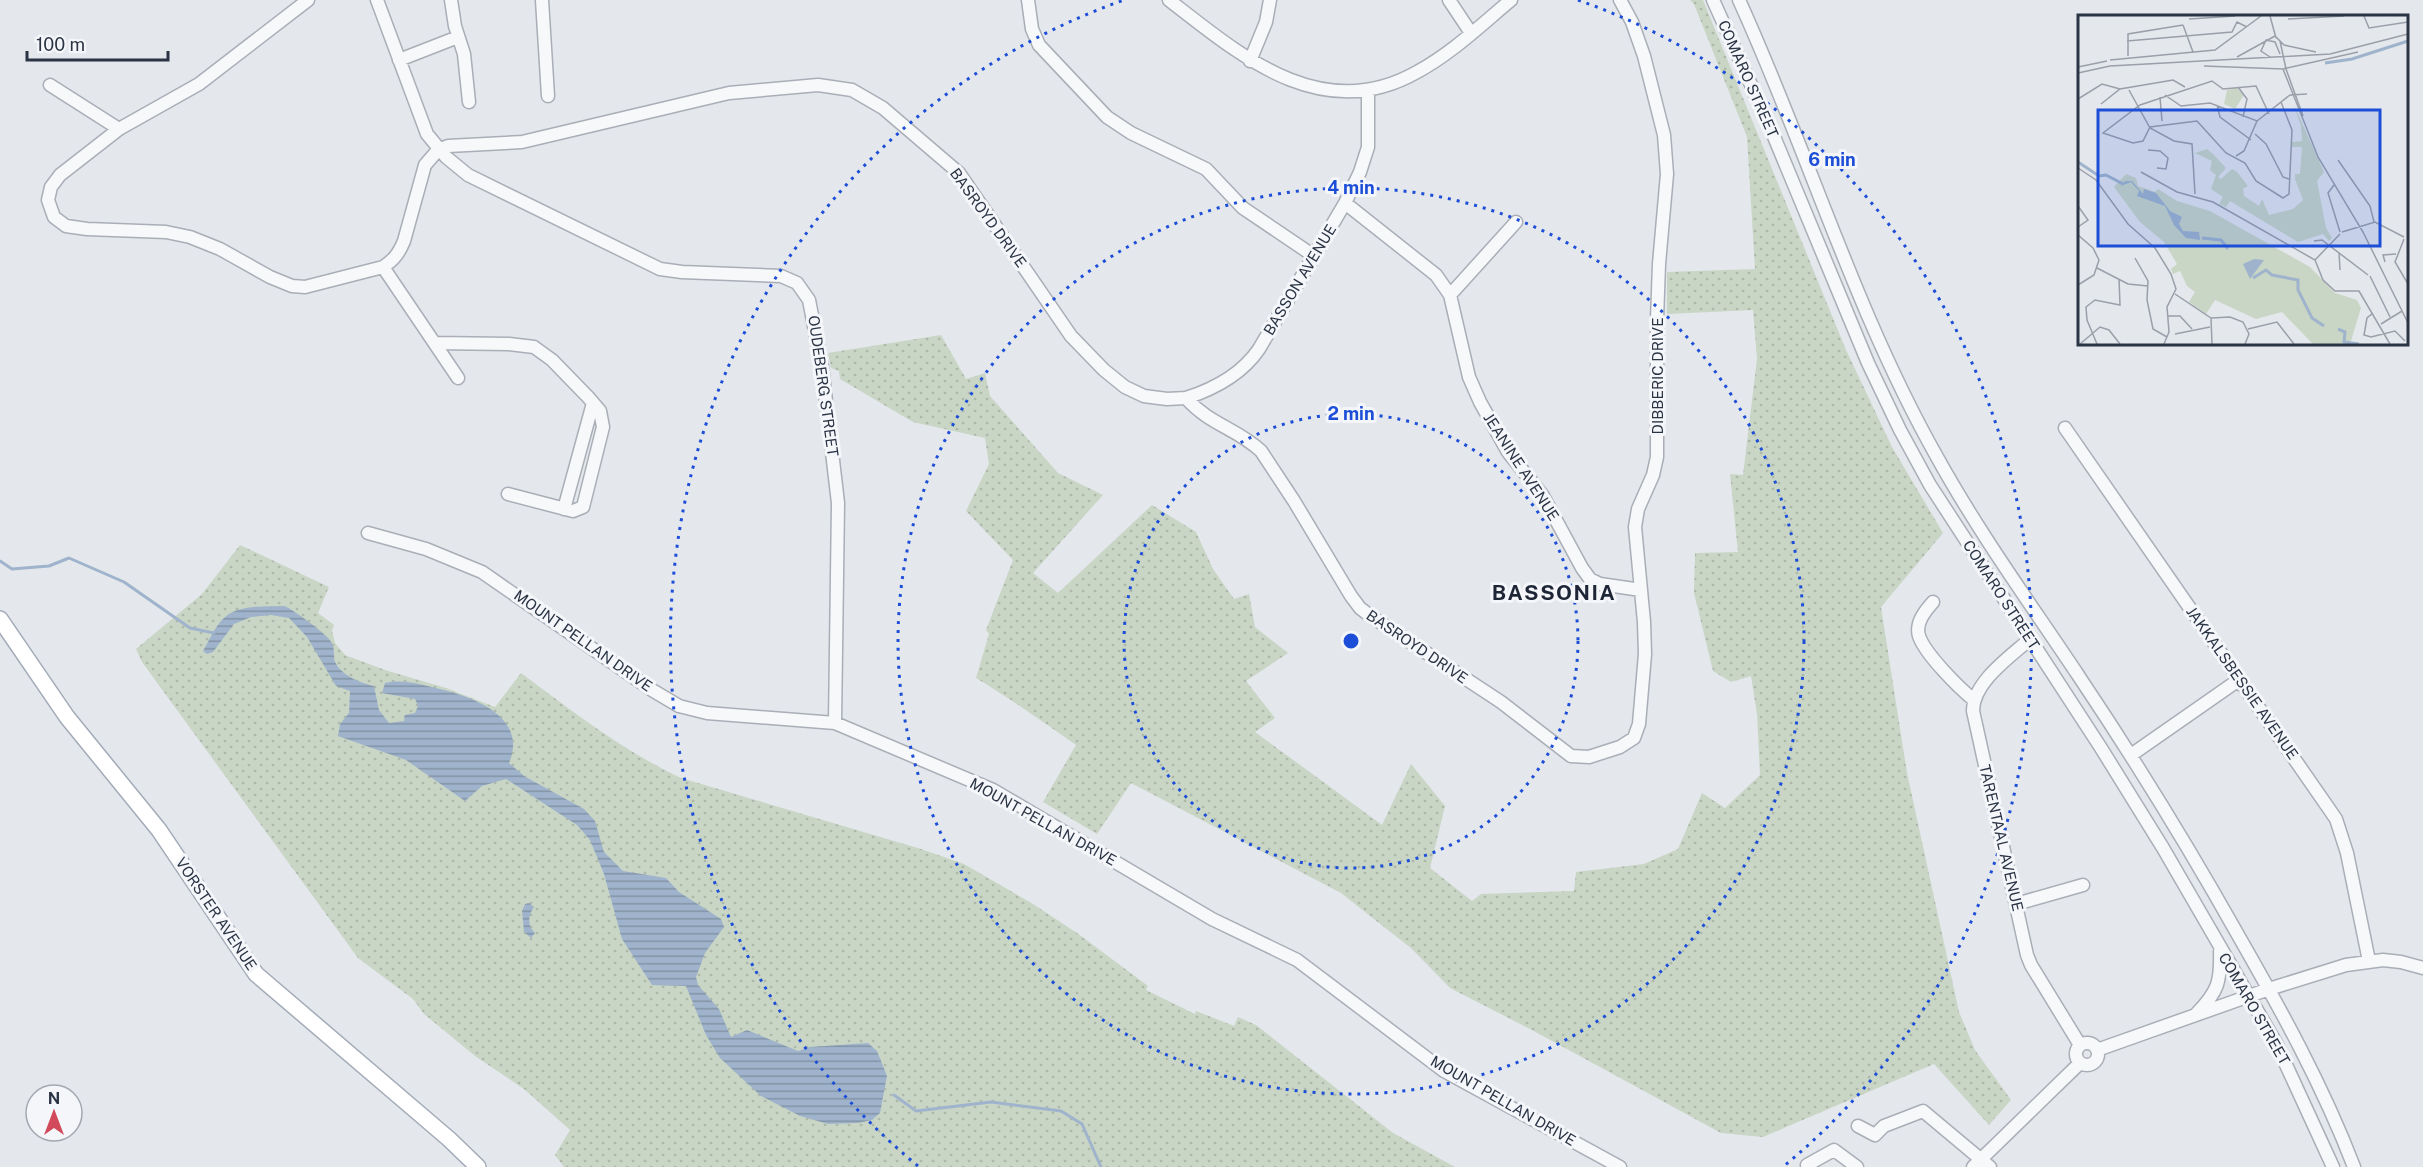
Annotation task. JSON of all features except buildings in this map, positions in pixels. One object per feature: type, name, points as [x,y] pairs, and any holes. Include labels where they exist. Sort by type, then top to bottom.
[{"type":"main road","name":"VORSTER AVENUE","points":[[0,619],[72,723],[159,830],[256,974],[478,1167]]},
{"type":"street","points":[[308,0],[199,84],[119,129],[53,182],[48,200],[51,212],[57,221],[73,228],[159,232],[190,237],[219,249],[270,277],[300,287],[383,267],[392,261],[399,252],[423,171],[428,160],[438,150]]},
{"type":"street","name":"OUDEBERG STREET","points":[[377,0],[424,127],[438,150],[457,167],[485,185],[652,266],[682,272],[776,275],[792,280],[809,300],[815,322],[833,444],[838,503],[835,723]]},
{"type":"street","points":[[451,0],[458,38],[464,54],[469,102]]},
{"type":"street","points":[[542,0],[548,96]]},
{"type":"street","points":[[1028,0],[1032,29],[1039,45],[1107,117],[1131,133],[1206,169],[1243,208],[1314,256]]},
{"type":"street","points":[[1168,0],[1250,61],[1280,76],[1307,86],[1368,91],[1380,89],[1437,61],[1511,0]]},
{"type":"street","points":[[1250,61],[1263,30],[1270,0]]},
{"type":"street","points":[[1449,0],[1472,33]]},
{"type":"street","name":"DIBBERIC DRIVE","points":[[1620,0],[1632,22],[1644,56],[1664,135],[1667,174],[1658,308],[1657,457],[1653,475],[1638,509],[1636,522],[1645,654],[1640,724],[1634,738],[1620,747]]},
{"type":"street","name":"COMARO STREET","points":[[1713,0],[1752,85],[1864,354],[1888,406],[1930,485],[2163,848],[2276,1043],[2333,1167]]},
{"type":"street","name":"COMARO STREET","points":[[1739,0],[1877,336],[1908,404],[1938,460],[1979,526],[2131,755],[2191,852],[2269,989],[2324,1096],[2354,1167]]},
{"type":"street","points":[[399,60],[458,38]]},
{"type":"street","points":[[50,85],[119,129]]},
{"type":"street","name":"BASROYD DRIVE","points":[[438,150],[452,145],[522,142],[729,93],[818,86],[852,90],[883,108],[959,173],[1071,336],[1104,370],[1125,387],[1144,396],[1167,399],[1186,398],[1203,416],[1240,435],[1267,458],[1360,608],[1501,702],[1571,756],[1589,757],[1620,747]]},
{"type":"street","name":"BASSON AVENUE","points":[[1186,398],[1214,386],[1247,365],[1259,349],[1345,203],[1367,152],[1368,91]]},
{"type":"street","name":"JEANINE AVENUE","points":[[1345,203],[1436,274],[1450,295],[1469,377],[1480,402],[1508,452],[1544,496],[1590,579],[1600,584],[1641,590]]},
{"type":"street","points":[[1450,295],[1516,222]]},
{"type":"street","points":[[383,267],[458,378]]},
{"type":"street","points":[[435,343],[509,344],[534,347],[552,360],[600,411],[603,427],[583,507],[573,511],[508,494]]},
{"type":"street","points":[[564,509],[593,403]]},
{"type":"street","name":"JAKKALSBESSIE AVENUE","points":[[2064,428],[2336,819],[2347,853],[2369,961]]},
{"type":"street","name":"MOUNT PELLAN DRIVE","points":[[368,533],[426,549],[482,572],[652,690],[680,706],[707,713],[835,723],[993,790],[1212,919],[1297,960],[1444,1071],[1620,1167]]},
{"type":"street","points":[[1933,602],[1920,621],[1919,637],[1946,674],[1974,700],[1983,683],[2030,639]]},
{"type":"street","points":[[2131,755],[2240,680]]},
{"type":"street","name":"TARENTAAL AVENUE","points":[[1974,700],[1973,711],[1977,733],[2031,965],[2080,1045]]},
{"type":"street","points":[[2016,904],[2083,885]]},
{"type":"street","points":[[2193,1016],[2209,1000],[2218,986],[2220,949]]},
{"type":"street","points":[[2097,1050],[2269,989],[2346,965],[2369,961],[2401,962],[2423,968]]},
{"type":"street","points":[[2090,1043],[2097,1050],[2098,1055],[2094,1063],[2089,1065],[2079,1063],[2076,1054],[2080,1045],[2090,1043]]},
{"type":"street","points":[[1858,1126],[1873,1136],[1890,1123],[1923,1111],[1980,1164],[2079,1063]]},
{"type":"street","points":[[1806,1165],[1834,1150],[1857,1167]]},
{"type":"green space","points":[[1690,0],[1703,0],[1846,350],[1892,447],[1943,533],[1881,607],[1907,773],[1959,1012],[1975,1050],[2011,1100],[1989,1125],[1934,1064],[1763,1137],[1721,1133],[1450,988],[1412,949],[1341,893],[1131,783],[1097,834],[1043,802],[1076,745],[976,678],[989,634],[986,630],[1013,560],[966,511],[989,464],[985,438],[913,422],[840,379],[839,371],[831,368],[828,353],[941,335],[966,379],[985,373],[990,396],[1058,473],[1103,495],[1033,573],[1058,593],[1152,505],[1196,532],[1213,569],[1234,599],[1249,594],[1255,627],[1288,653],[1246,681],[1275,718],[1255,732],[1382,825],[1411,764],[1445,806],[1430,868],[1472,901],[1481,894],[1574,891],[1576,872],[1644,864],[1678,849],[1702,793],[1725,808],[1760,775],[1757,714],[1751,676],[1731,682],[1713,671],[1694,593],[1695,553],[1738,552],[1730,474],[1743,475],[1757,359],[1753,310],[1667,314],[1667,272],[1755,269],[1747,137],[1694,4]]},
{"type":"green space","points":[[240,545],[329,587],[318,613],[334,625],[332,631],[335,643],[345,655],[385,670],[446,688],[495,707],[521,673],[618,743],[681,778],[921,849],[964,864],[1033,904],[1077,933],[1148,986],[1146,990],[1195,1014],[1196,1011],[1234,1026],[1238,1017],[1256,1025],[1393,1133],[1455,1167],[564,1167],[555,1155],[570,1130],[524,1089],[475,1056],[424,1014],[413,999],[358,958],[142,662],[136,649],[202,594]]},
{"type":"water","points":[[284,606],[329,639],[333,645],[335,662],[342,671],[358,681],[374,686],[379,710],[389,723],[404,721],[405,715],[415,713],[418,706],[415,699],[382,693],[385,683],[392,682],[410,682],[465,696],[493,711],[504,721],[511,733],[513,747],[509,763],[524,776],[584,809],[595,821],[604,852],[623,871],[666,878],[679,892],[721,919],[724,927],[705,953],[696,977],[698,985],[719,1009],[731,1037],[747,1030],[798,1051],[810,1047],[868,1043],[877,1051],[887,1076],[880,1113],[872,1120],[858,1123],[828,1124],[800,1116],[761,1096],[720,1058],[706,1035],[686,986],[652,985],[622,939],[604,874],[590,840],[577,825],[506,779],[482,786],[465,801],[406,760],[338,736],[340,724],[349,713],[350,691],[336,686],[307,637],[289,618],[271,615],[251,617],[234,624],[213,652],[207,654],[203,651],[218,625],[237,610]]},
{"type":"water","points":[[529,903],[534,907],[529,920],[535,933],[531,938],[524,932],[522,911],[525,904]]},
{"type":"waterway","points":[[0,561],[12,569],[49,566],[69,558],[124,582],[190,628],[214,633]]},
{"type":"waterway","points":[[894,1095],[916,1111],[991,1102],[1061,1111],[1082,1124],[1101,1167]]},
{"type":"district","name":"BASSONIA","points":[[1554,593]]}]
